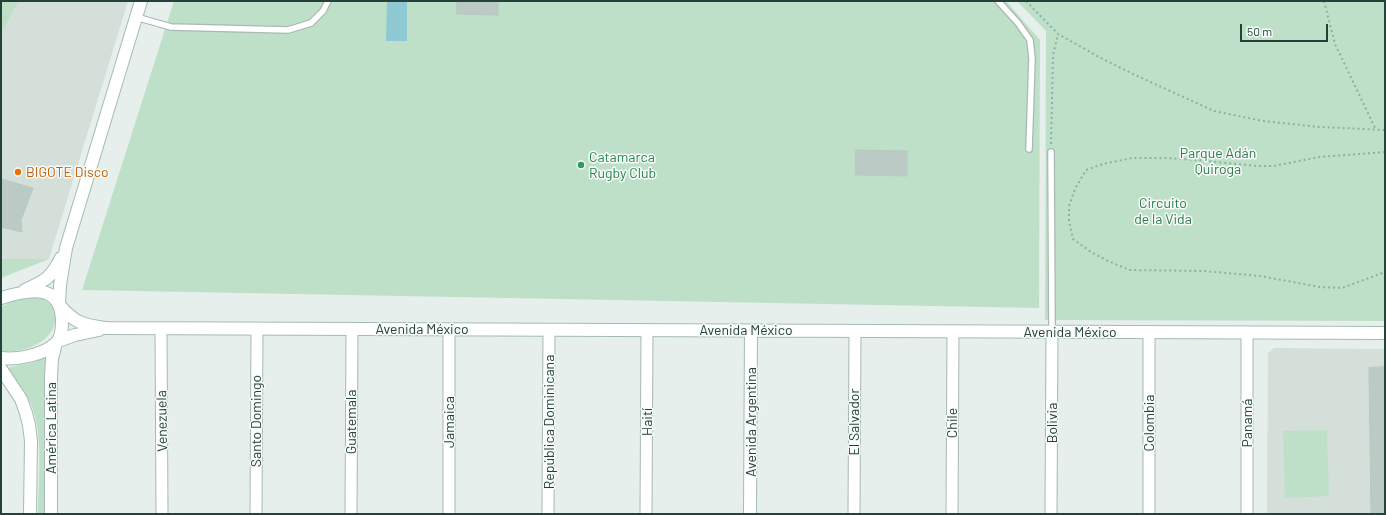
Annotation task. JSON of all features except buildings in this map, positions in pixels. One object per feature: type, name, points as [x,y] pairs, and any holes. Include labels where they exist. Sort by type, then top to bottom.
[{"type":"main road","points":[[1,298],[20,292],[48,278],[54,272],[66,248],[141,1]]},
{"type":"main road","name":"América Latina","points":[[51,514],[51,376],[52,359],[62,331],[60,285],[66,248]]},
{"type":"main road","name":"Avenida México","points":[[20,292],[34,290],[46,293],[57,300],[60,306],[72,319],[78,322],[106,328],[1385,333]]},
{"type":"main road","name":"Avenida México","points":[[1,358],[9,359],[27,357],[43,351],[57,342],[75,335],[106,328]]},
{"type":"main road","name":"Avenida Argentina","points":[[750,514],[751,330]]},
{"type":"main road","name":"América Latina","points":[[1,369],[21,399],[30,425],[30,514]]},
{"type":"street","name":"Venezuela","points":[[161,328],[162,514]]},
{"type":"street","name":"Santo Domingo","points":[[256,514],[257,329]]},
{"type":"street","name":"Guatemala","points":[[351,514],[352,329]]},
{"type":"street","name":"Jamaica","points":[[449,329],[449,514]]},
{"type":"street","name":"República Dominicana","points":[[548,514],[549,330]]},
{"type":"street","name":"Haití","points":[[646,514],[647,330]]},
{"type":"street","name":"El Salvador","points":[[854,331],[854,514]]},
{"type":"street","name":"Chile","points":[[952,514],[953,331]]},
{"type":"street","name":"Bolivia","points":[[1051,514],[1052,332]]},
{"type":"street","name":"Colombia","points":[[1149,332],[1149,514]]},
{"type":"street","name":"Panamá","points":[[1247,514],[1248,332]]},
{"type":"lane","points":[[136,16],[171,27],[288,30],[311,23],[323,11],[328,1]]},
{"type":"lane","points":[[998,1],[1018,23],[1030,40],[1032,59],[1029,149]]},
{"type":"lane","points":[[1051,152],[1052,332]]},
{"type":"path","points":[[1026,1],[1058,34],[1133,74],[1214,111],[1263,121],[1320,127],[1385,130]]},
{"type":"path","points":[[1324,1],[1335,44],[1376,130]]},
{"type":"path","points":[[1051,152],[1052,55],[1058,34]]},
{"type":"path","points":[[1385,152],[1319,157],[1274,166],[1167,158],[1132,158],[1103,164],[1086,170],[1075,189],[1069,206],[1069,221],[1073,239],[1108,261],[1130,270],[1204,271],[1260,276],[1320,287],[1342,288],[1385,272]]},
{"type":"shaded area","points":[[19,1],[128,1],[49,259],[1,259],[1,34]]},
{"type":"shaded area","points":[[1274,348],[1385,349],[1385,514],[1267,514],[1268,353]]},
{"type":"green space","points":[[1,1],[19,1],[1,34]]},
{"type":"green space","name":"Catamarca Rugby Club","points":[[174,1],[1006,1],[1040,40],[1039,308],[82,290]]},
{"type":"green space","name":"Circuito de la Vida","points":[[1017,1],[1385,1],[1385,321],[1045,320],[1046,31]]},
{"type":"green space","points":[[1,259],[49,259],[1,278]]},
{"type":"green space","points":[[26,297],[42,298],[52,305],[55,314],[55,323],[51,332],[38,344],[29,348],[1,351],[1,307],[14,300]]},
{"type":"green space","points":[[44,357],[46,358],[45,514],[38,514],[38,429],[31,404],[9,370],[10,367],[35,362]]},
{"type":"green space","points":[[1327,430],[1329,496],[1285,498],[1283,431]]},
{"type":"water","points":[[387,1],[407,1],[407,41],[386,41]]},
{"type":"place","name":"Catamarca Rugby Club","points":[[581,165]]},
{"type":"place","name":"BIGOTE Disco","points":[[18,172]]},
{"type":"park label","name":"Parque Adán Quiroga","points":[[1218,162]]}]
